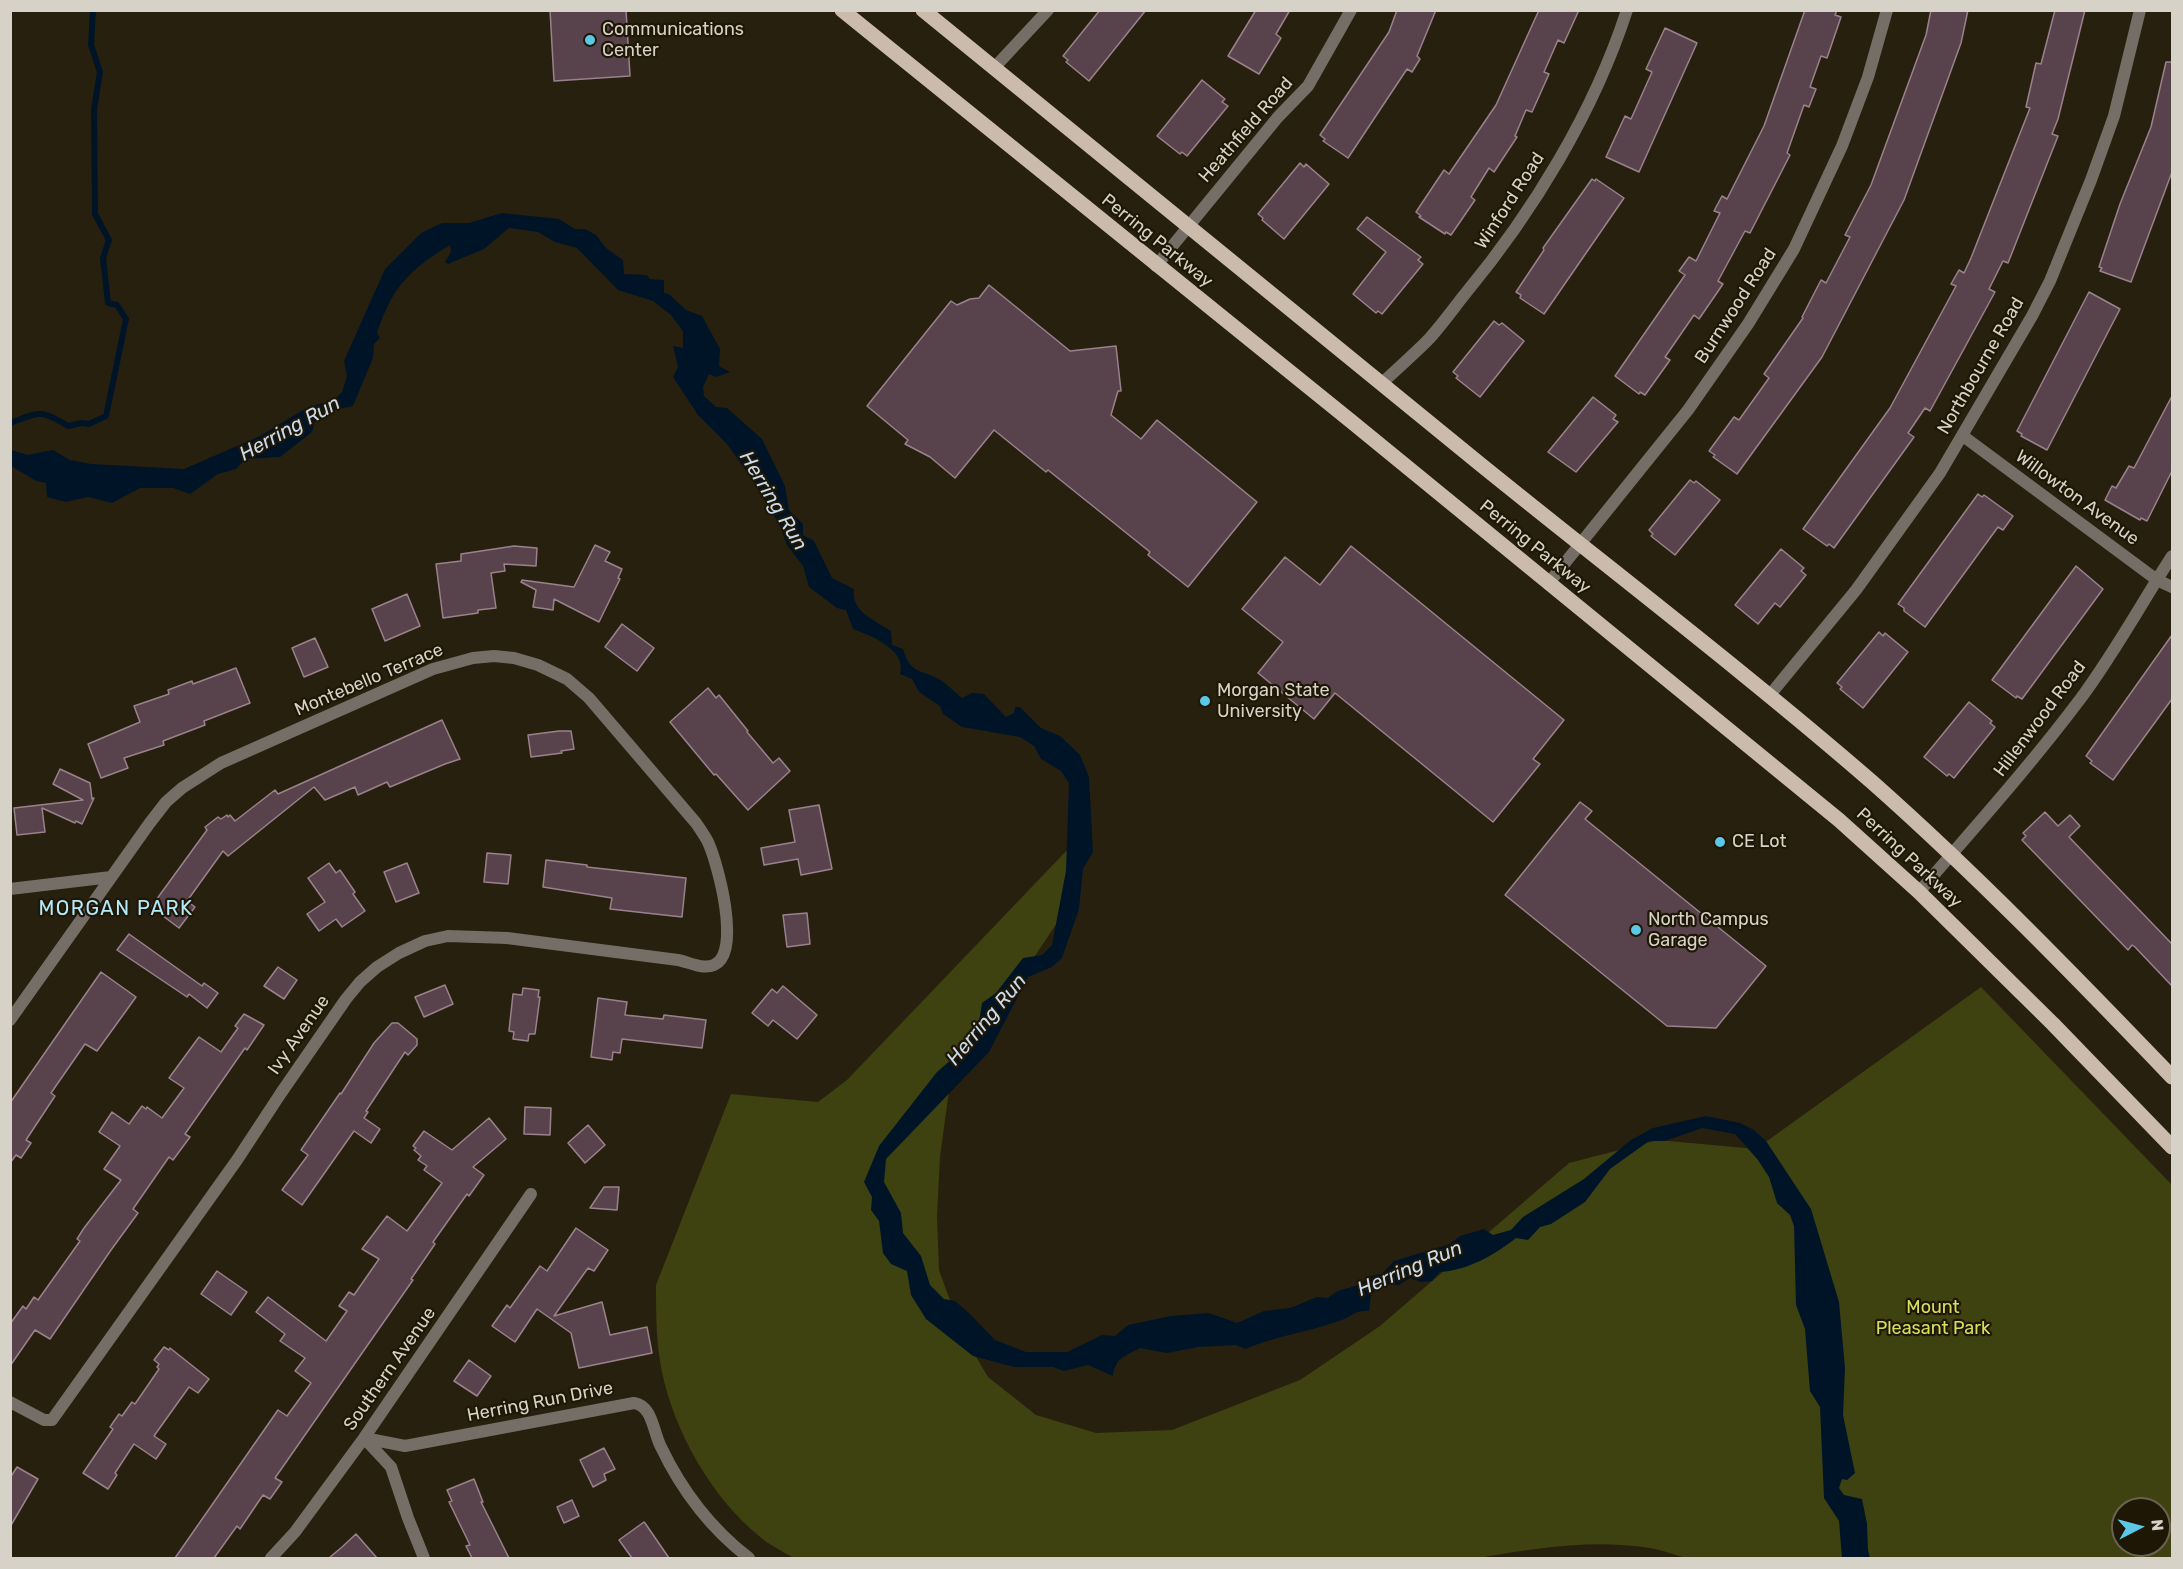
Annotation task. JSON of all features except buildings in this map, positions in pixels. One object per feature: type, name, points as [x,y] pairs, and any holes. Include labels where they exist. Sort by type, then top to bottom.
[{"type":"main road","name":"Perring Parkway","points":[[842,10],[1839,820],[1919,892],[2053,1024],[2172,1147]]},
{"type":"main road","name":"Perring Parkway","points":[[923,10],[1188,228],[1769,696],[1872,782],[1951,854],[2089,990],[2172,1077]]},
{"type":"street","points":[[994,68],[1048,10]]},
{"type":"street","name":"Heathfield Road","points":[[1156,266],[1278,117],[1308,86],[1351,10]]},
{"type":"street","name":"Winford Road","points":[[1381,384],[1428,340],[1488,267],[1521,222],[1561,156],[1582,115],[1603,71],[1627,10]]},
{"type":"street","name":"Burnwood Road","points":[[1548,584],[1688,410],[1748,324],[1794,249],[1842,146],[1868,77],[1887,10]]},
{"type":"street","name":"Northbourne Road","points":[[1769,696],[1856,590],[1926,492],[1963,436],[2032,315],[2050,281],[2114,116],[2140,10]]},
{"type":"street","name":"Willowton Avenue","points":[[1963,436],[2157,580],[2172,587]]},
{"type":"street","name":"Hillenwood Road","points":[[1919,892],[2009,790],[2082,697],[2125,635],[2172,556]]},
{"type":"street","name":"Montebello Terrace","points":[[10,1020],[166,802],[201,774],[433,669],[473,658],[494,656],[514,658],[538,665],[567,680],[589,698],[696,823],[707,841],[721,884],[727,948],[722,959]]},
{"type":"street","points":[[10,889],[111,877]]},
{"type":"street","name":"Ivy Avenue","points":[[10,1402],[44,1420],[52,1420],[237,1160],[346,999],[377,967],[399,953],[425,941],[448,936],[474,936],[518,939],[678,960],[704,967],[714,965],[722,959]]},
{"type":"street","name":"Southern Avenue","points":[[270,1558],[295,1532],[364,1438],[531,1194]]},
{"type":"street","name":"Herring Run Drive","points":[[364,1438],[405,1446],[634,1402],[641,1404],[647,1409],[659,1444],[674,1473],[693,1502],[730,1544],[749,1558]]},
{"type":"street","points":[[364,1438],[391,1467],[424,1558]]},
{"type":"green space","name":"Mount Pleasant Park","points":[[1071,846],[1071,902],[950,1083],[940,1157],[937,1216],[939,1270],[962,1333],[988,1377],[1036,1415],[1096,1433],[1172,1430],[1300,1380],[1380,1326],[1569,1163],[1658,1140],[1756,1149],[1981,987],[2172,1185],[2172,1558],[1686,1558],[1650,1548],[1607,1544],[1543,1548],[1479,1558],[794,1558],[767,1542],[742,1520],[726,1503],[697,1462],[676,1417],[662,1372],[657,1340],[656,1285],[731,1094],[818,1102],[847,1080]]},
{"type":"water","name":"Herring Run","points":[[502,213],[559,219],[575,229],[585,229],[596,235],[606,248],[623,260],[624,274],[647,275],[650,279],[664,280],[664,293],[669,294],[686,310],[702,316],[720,349],[719,366],[730,372],[716,377],[709,374],[703,387],[704,396],[716,407],[727,408],[762,439],[785,486],[789,510],[803,524],[803,535],[814,541],[832,578],[854,589],[856,604],[871,619],[891,631],[892,645],[903,649],[912,667],[939,679],[962,698],[972,693],[984,694],[1006,717],[1014,713],[1015,707],[1020,707],[1041,728],[1060,736],[1080,755],[1089,777],[1093,852],[1083,869],[1079,909],[1062,958],[1052,967],[1028,977],[989,1052],[886,1159],[884,1182],[901,1213],[903,1233],[921,1256],[930,1285],[944,1299],[955,1301],[995,1340],[1026,1352],[1067,1352],[1102,1335],[1115,1336],[1128,1325],[1171,1316],[1209,1313],[1237,1323],[1264,1311],[1290,1308],[1317,1297],[1328,1298],[1372,1276],[1382,1274],[1394,1261],[1450,1244],[1460,1236],[1484,1229],[1493,1235],[1511,1230],[1523,1217],[1584,1179],[1631,1140],[1653,1128],[1706,1116],[1740,1123],[1754,1130],[1766,1141],[1811,1209],[1839,1302],[1845,1368],[1843,1415],[1855,1473],[1847,1480],[1842,1479],[1839,1488],[1844,1495],[1862,1499],[1870,1558],[1842,1558],[1839,1521],[1824,1498],[1820,1407],[1810,1391],[1805,1329],[1796,1305],[1794,1226],[1790,1215],[1777,1203],[1769,1177],[1758,1160],[1735,1134],[1702,1128],[1665,1141],[1649,1141],[1610,1169],[1585,1202],[1551,1224],[1540,1227],[1528,1240],[1516,1238],[1481,1261],[1451,1271],[1440,1272],[1432,1281],[1421,1282],[1410,1278],[1399,1285],[1385,1284],[1371,1294],[1369,1311],[1359,1312],[1327,1325],[1245,1349],[1236,1345],[1198,1347],[1167,1353],[1140,1348],[1118,1361],[1113,1376],[1088,1365],[1064,1371],[1053,1367],[1014,1367],[973,1356],[926,1319],[911,1295],[907,1271],[891,1264],[883,1253],[879,1221],[871,1210],[872,1197],[864,1182],[879,1146],[937,1072],[960,1052],[978,1029],[982,1003],[996,993],[1023,958],[1042,955],[1052,945],[1066,871],[1069,783],[1061,771],[1041,759],[1034,746],[1020,737],[962,727],[943,714],[940,706],[919,692],[912,679],[900,674],[901,665],[893,651],[878,640],[853,629],[846,610],[837,608],[809,587],[803,566],[787,545],[780,526],[754,482],[727,444],[698,415],[673,377],[678,367],[673,346],[683,348],[683,331],[671,315],[653,301],[618,290],[577,248],[555,242],[538,232],[509,228],[484,249],[448,264],[445,262],[451,252],[450,245],[423,263],[396,291],[377,333],[380,338],[374,344],[373,358],[353,406],[323,412],[316,418],[312,432],[280,457],[245,459],[236,469],[218,474],[190,494],[173,488],[140,488],[112,503],[88,497],[66,502],[47,497],[46,483],[36,481],[11,466],[11,458],[53,450],[70,460],[91,464],[184,469],[260,436],[308,407],[334,400],[342,392],[347,376],[344,361],[385,269],[421,233],[442,223],[469,223]]},
{"type":"waterway","points":[[10,423],[40,414],[68,426],[89,424],[106,416],[126,319],[117,305],[108,303],[103,258],[109,240],[95,214],[94,109],[100,72],[91,45],[93,10]]},
{"type":"waterway","name":"Herring Run","points":[[10,453],[27,458]]},
{"type":"place","name":"Communications Center","points":[[590,40]]},
{"type":"place","name":"Morgan State University","points":[[1205,701]]},
{"type":"place","name":"CE Lot","points":[[1720,842]]},
{"type":"place","name":"North Campus Garage","points":[[1636,930]]},
{"type":"district","name":"MORGAN PARK","points":[[116,909]]}]
